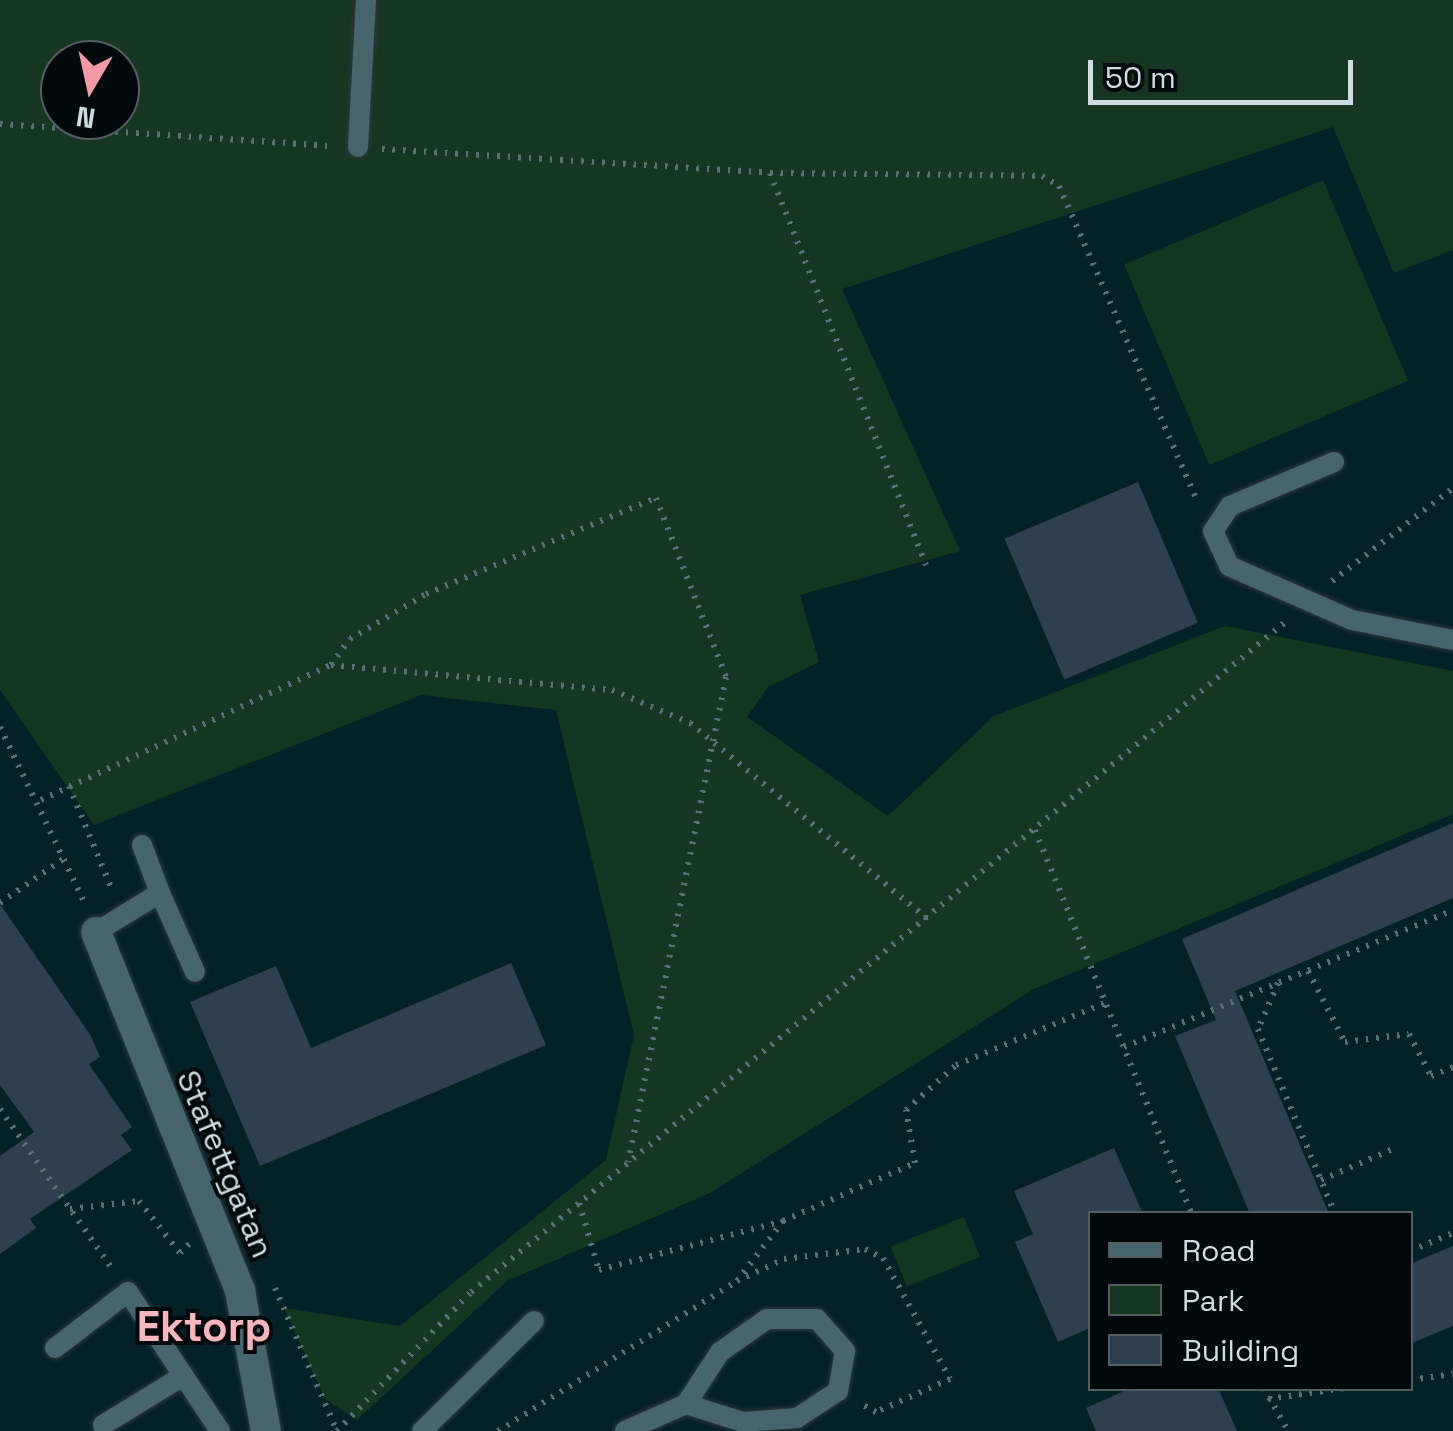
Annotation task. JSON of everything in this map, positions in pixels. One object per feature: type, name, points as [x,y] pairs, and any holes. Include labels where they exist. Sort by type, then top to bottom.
[{"type":"street","name":"Stafettgatan","points":[[96,932],[96,950],[240,1291],[266,1431]]},
{"type":"lane","points":[[358,148],[366,0]]},
{"type":"lane","points":[[1334,462],[1230,506],[1213,531],[1230,566],[1352,620],[1453,640]]},
{"type":"lane","points":[[142,846],[195,972]]},
{"type":"lane","points":[[96,932],[160,894]]},
{"type":"lane","points":[[54,1348],[128,1292],[220,1431]]},
{"type":"lane","points":[[624,1431],[686,1404],[720,1352],[766,1319],[817,1319],[845,1351],[838,1391],[797,1418],[742,1422],[686,1404]]},
{"type":"lane","points":[[422,1431],[534,1320]]},
{"type":"lane","points":[[103,1425],[183,1376]]},
{"type":"path","points":[[0,124],[770,173],[1042,176],[1059,186],[1213,531]]},
{"type":"path","points":[[770,173],[926,565]]},
{"type":"path","points":[[337,1431],[420,1339],[579,1203],[928,919],[1308,600],[1453,488]]},
{"type":"path","points":[[41,800],[331,665],[350,639],[426,594],[656,498],[726,677],[628,1163]]},
{"type":"path","points":[[331,665],[612,690],[656,702],[711,741],[928,919]]},
{"type":"path","points":[[0,727],[41,800],[96,932]]},
{"type":"path","points":[[1035,830],[1191,1211]]},
{"type":"path","points":[[0,902],[66,857]]},
{"type":"path","points":[[1124,1047],[1453,910]]},
{"type":"path","points":[[1308,970],[1345,1042],[1409,1034],[1431,1076],[1453,1067]]},
{"type":"path","points":[[1279,982],[1258,1029],[1334,1211]]},
{"type":"path","points":[[579,1203],[599,1270],[782,1221],[916,1162],[906,1110],[956,1066],[1106,1002]]},
{"type":"path","points":[[0,1109],[128,1292]]},
{"type":"path","points":[[1321,1180],[1391,1150]]},
{"type":"path","points":[[70,1209],[139,1201],[180,1253],[212,1220]]},
{"type":"path","points":[[737,1281],[782,1221]]},
{"type":"path","points":[[1413,1249],[1453,1233]]},
{"type":"path","points":[[498,1431],[737,1281],[784,1259],[841,1250],[883,1258],[950,1379],[876,1412],[838,1391]]},
{"type":"path","points":[[1413,1380],[1453,1374]]},
{"type":"path","points":[[1265,1391],[1288,1431]]},
{"type":"path","points":[[1268,1400],[1325,1391]]},
{"type":"green space","points":[[0,0],[1453,0],[1453,250],[1394,273],[1333,127],[842,289],[960,551],[800,595],[819,662],[768,687],[747,717],[888,816],[994,716],[1225,626],[1453,671],[1453,814],[1034,989],[710,1193],[507,1281],[357,1420],[325,1399],[284,1308],[400,1326],[606,1160],[634,1035],[556,710],[421,695],[94,825],[0,690]]},
{"type":"green space","points":[[1323,180],[1408,381],[1209,465],[1124,264]]},
{"type":"green space","points":[[964,1217],[980,1257],[907,1286],[891,1247]]},
{"type":"building","points":[[1138,482],[1198,623],[1064,679],[1005,539]]},
{"type":"building","points":[[1453,823],[1453,898],[1235,991],[1328,1211],[1249,1211],[1175,1036],[1216,1020],[1182,939]]},
{"type":"building","points":[[0,904],[91,1036],[100,1057],[89,1064],[132,1127],[121,1135],[132,1150],[30,1219],[36,1228],[0,1254],[0,1156],[34,1132],[0,1085]]},
{"type":"building","points":[[511,963],[546,1045],[260,1166],[190,1002],[276,966],[311,1048]]},
{"type":"building","points":[[1114,1148],[1142,1211],[1088,1211],[1088,1329],[1058,1342],[1015,1242],[1033,1234],[1014,1191]]},
{"type":"building","points":[[1453,1246],[1453,1326],[1413,1343],[1413,1263]]},
{"type":"building","points":[[1124,1391],[1219,1391],[1237,1431],[1096,1431],[1086,1408]]},
{"type":"district","name":"Ektorp","points":[[204,1327]]}]
